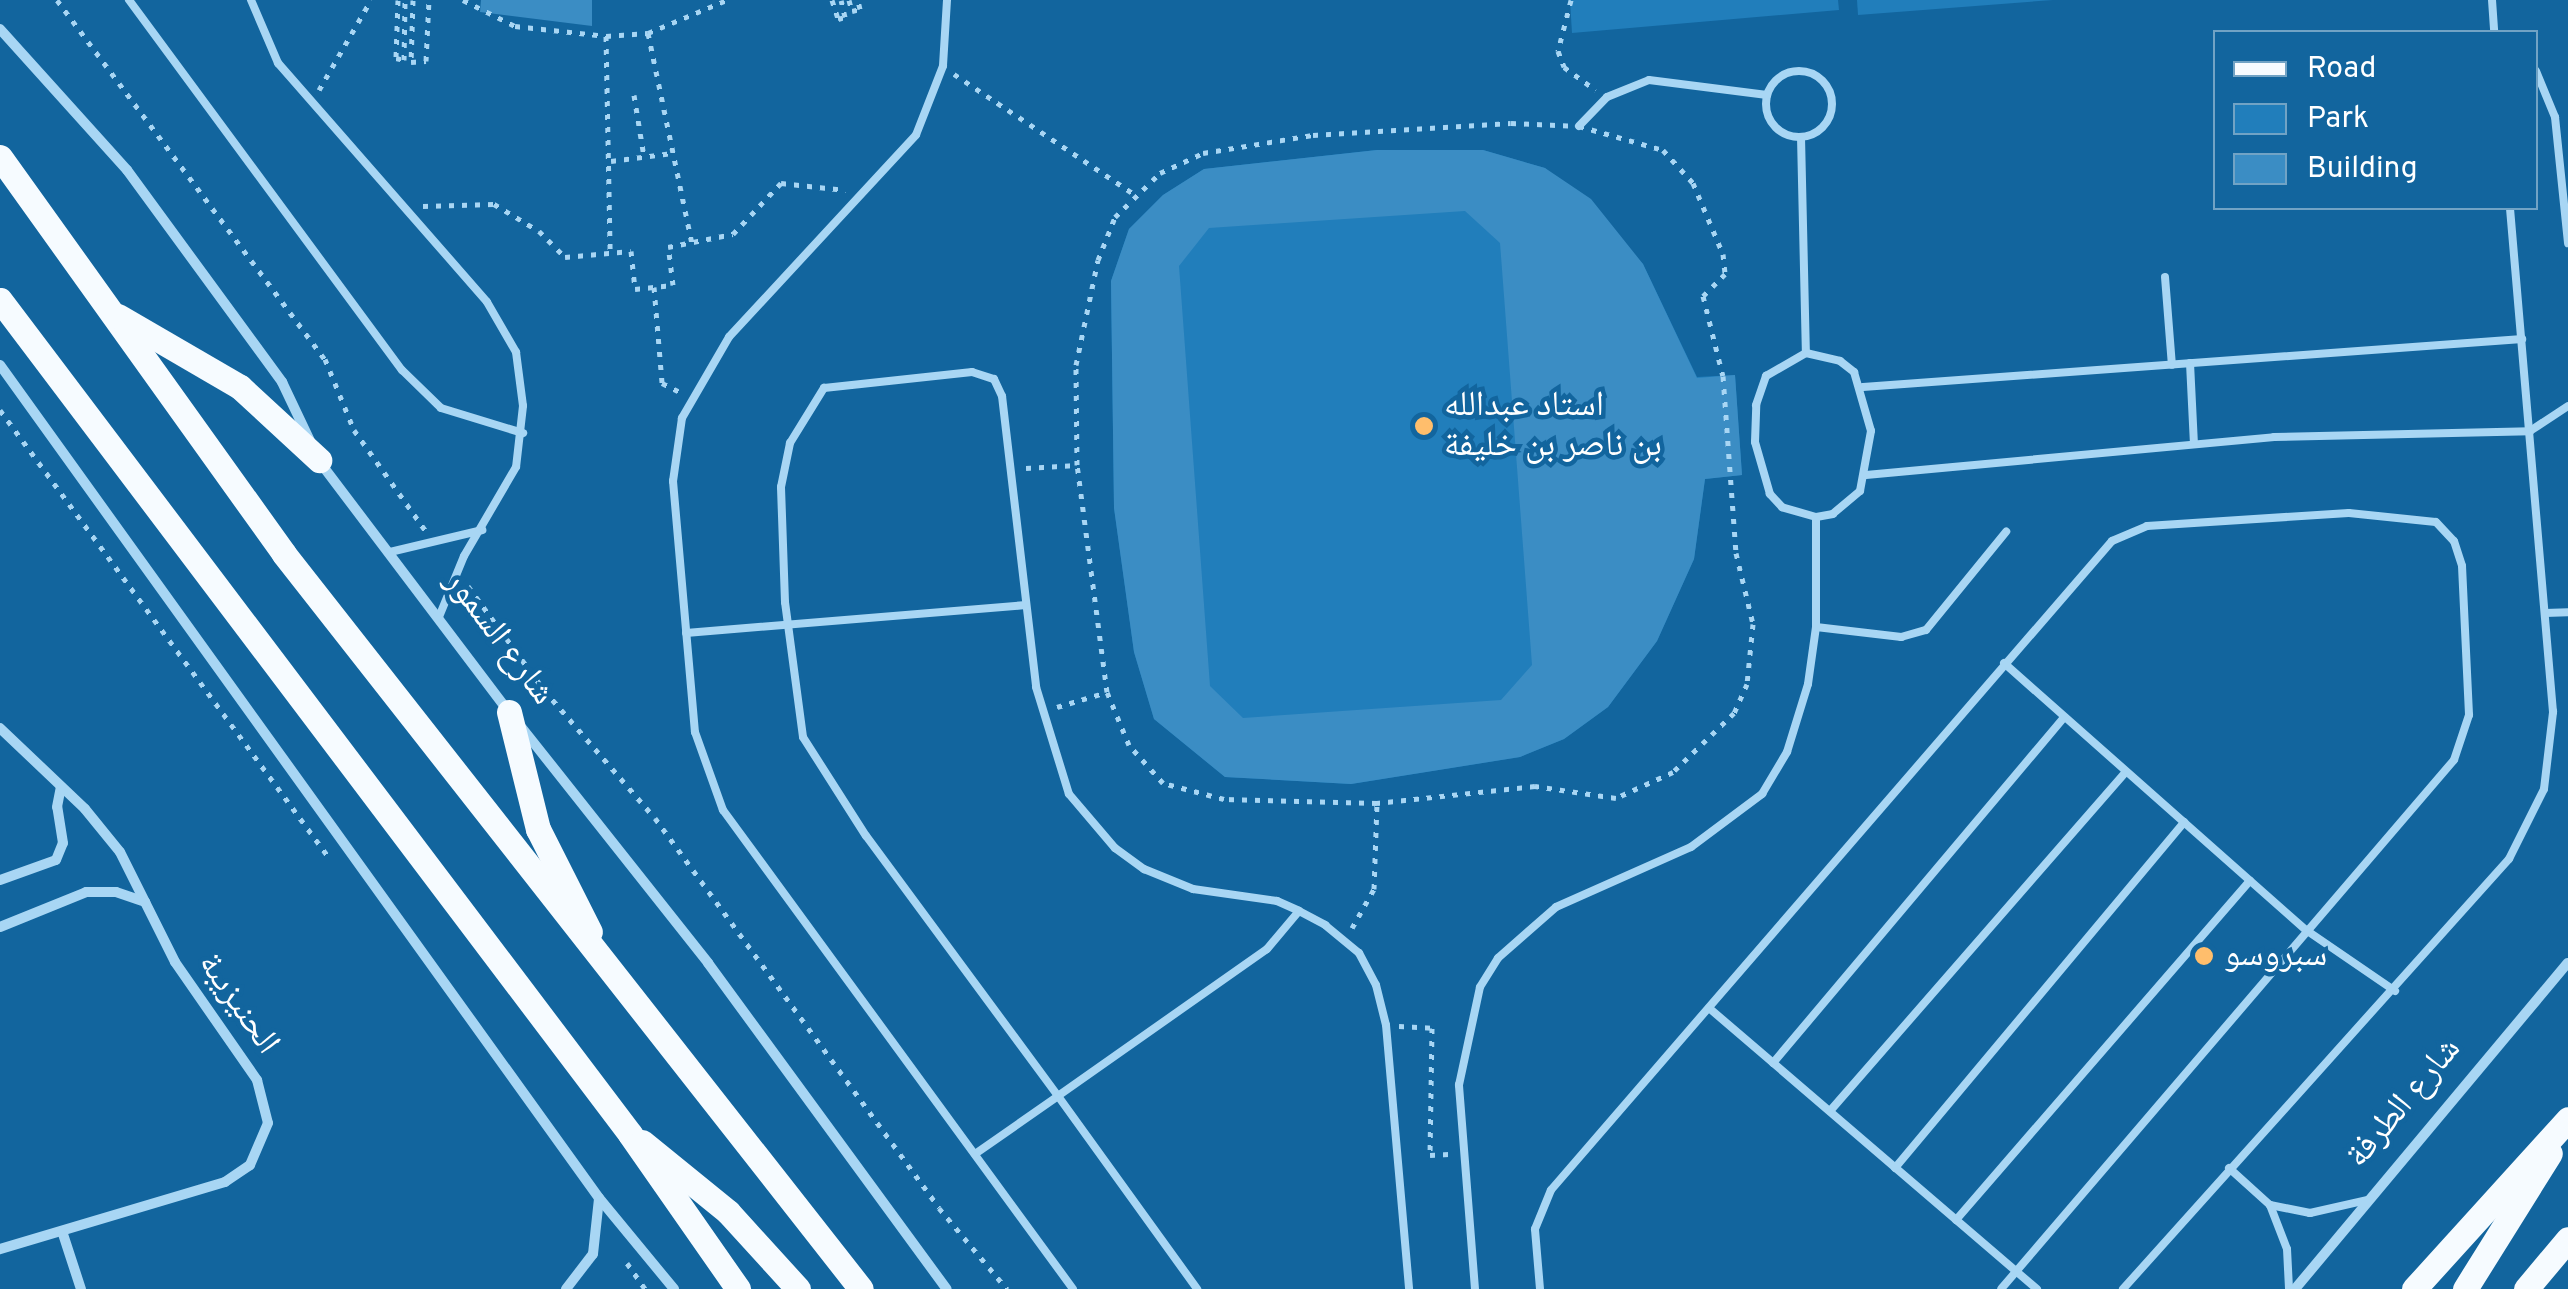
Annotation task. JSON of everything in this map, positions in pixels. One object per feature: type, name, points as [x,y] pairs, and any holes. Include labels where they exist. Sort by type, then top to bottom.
[{"type":"main road","points":[[0,158],[91,292],[284,554],[861,1289]]},
{"type":"main road","points":[[91,292],[140,332],[266,406],[319,460]]},
{"type":"main road","points":[[0,300],[630,1134],[738,1289]]},
{"type":"main road","points":[[0,315],[23,332]]},
{"type":"main road","points":[[509,712],[533,815],[578,902],[595,952]]},
{"type":"main road","points":[[2414,1289],[2566,1122]]},
{"type":"main road","points":[[2465,1289],[2514,1220],[2566,1122]]},
{"type":"main road","points":[[630,1134],[728,1212],[798,1289]]},
{"type":"main road","points":[[2526,1289],[2564,1245]]},
{"type":"street","name":"شارع السمور","points":[[0,29],[126,170],[282,382],[319,460],[509,712],[708,962],[947,1289]]},
{"type":"street","points":[[0,365],[599,1198],[674,1289]]},
{"type":"street","name":"الحنيزيبة","points":[[0,728],[104,829],[175,962],[258,1080],[268,1108],[265,1138],[250,1164],[225,1182],[0,1249]]},
{"type":"street","points":[[0,880],[56,860],[63,843],[56,807],[62,787]]},
{"type":"street","points":[[0,926],[86,892],[116,892],[145,902]]},
{"type":"street","name":"شارع الطرفة","points":[[2292,1289],[2568,962]]},
{"type":"street","points":[[566,1289],[594,1254],[599,1198]]},
{"type":"street","points":[[62,1231],[81,1289]]},
{"type":"street","points":[[2537,1289],[2564,1245]]},
{"type":"lane","points":[[129,0],[402,370],[442,408],[523,432]]},
{"type":"lane","points":[[251,0],[250,10],[278,63],[503,325],[522,380],[523,432],[507,492],[457,571],[440,617]]},
{"type":"lane","points":[[947,0],[943,66],[916,134],[864,195],[728,337],[690,398],[672,460],[695,732],[717,798],[1073,1289]]},
{"type":"lane","points":[[2492,0],[2494,30]]},
{"type":"lane","points":[[2493,16],[2502,30]]},
{"type":"lane","points":[[1800,71],[1825,83],[1832,96],[1826,124],[1801,138],[1770,120],[1767,95],[1774,82],[1800,71]]},
{"type":"lane","points":[[2538,76],[2554,118],[2568,243]]},
{"type":"lane","points":[[1579,126],[1607,97],[1636,82],[1665,78],[1767,95]]},
{"type":"lane","points":[[1801,138],[1806,353]]},
{"type":"lane","points":[[2123,1289],[2229,1168],[2395,992],[2508,859],[2534,814],[2553,738],[2510,210]]},
{"type":"lane","points":[[2165,277],[2172,365]]},
{"type":"lane","points":[[1863,387],[2522,338]]},
{"type":"lane","points":[[1806,353],[1840,360],[1863,387],[1871,431],[1866,475],[1848,505],[1816,517],[1782,507],[1770,494],[1755,442],[1756,406],[1766,376],[1806,353]]},
{"type":"lane","points":[[2190,364],[2194,444]]},
{"type":"lane","points":[[1198,1289],[809,751],[788,622],[783,465],[824,388],[986,374],[1002,396],[1023,604],[1042,712],[1069,794],[1115,848],[1193,889],[1259,897],[1299,911],[1344,938],[1370,972],[1386,1026],[1409,1289]]},
{"type":"lane","points":[[1866,475],[2194,444],[2530,431],[2568,406]]},
{"type":"lane","points":[[1540,1289],[1535,1228],[1543,1202],[2099,554],[2129,532],[2348,513],[2420,518],[2445,528],[2462,566],[2469,716],[2462,746],[2001,1289]]},
{"type":"lane","points":[[1474,1289],[1462,1153],[1464,1049],[1480,987],[1498,958],[1556,906],[1691,846],[1762,794],[1798,721],[1816,627],[1816,517]]},
{"type":"lane","points":[[390,552],[482,530]]},
{"type":"lane","points":[[1816,627],[1901,637],[1926,630],[2006,532]]},
{"type":"lane","points":[[686,633],[1023,604]]},
{"type":"lane","points":[[2545,613],[2568,612]]},
{"type":"lane","points":[[2004,664],[2306,930],[2395,992]]},
{"type":"lane","points":[[1773,1063],[2064,718]]},
{"type":"lane","points":[[1830,1112],[2126,772]]},
{"type":"lane","points":[[1895,1168],[2184,822]]},
{"type":"lane","points":[[1956,1220],[2250,881]]},
{"type":"lane","points":[[975,1154],[1267,948],[1299,911]]},
{"type":"lane","points":[[1709,1008],[2036,1289]]},
{"type":"lane","points":[[2229,1168],[2270,1204],[2287,1249],[2292,1289]]},
{"type":"lane","points":[[2270,1204],[2324,1212],[2367,1200]]},
{"type":"lane","points":[[1054,1289],[1066,1279]]},
{"type":"path","points":[[57,0],[326,359],[354,430],[435,544]]},
{"type":"path","points":[[310,99],[328,83],[371,0]]},
{"type":"path","points":[[398,0],[396,58],[404,60],[406,0]]},
{"type":"path","points":[[414,0],[410,62],[426,61],[428,0]]},
{"type":"path","points":[[463,0],[515,26],[606,36],[648,33],[727,0]]},
{"type":"path","points":[[832,0],[838,20],[845,17],[841,0]]},
{"type":"path","points":[[849,0],[852,11],[860,9],[858,0]]},
{"type":"path","points":[[1571,0],[1560,59],[1571,74],[1607,97]]},
{"type":"path","points":[[648,33],[692,243]]},
{"type":"path","points":[[606,36],[610,252]]},
{"type":"path","points":[[943,66],[1134,194]]},
{"type":"path","points":[[634,95],[644,157]]},
{"type":"path","points":[[1511,123],[1579,126],[1671,157],[1693,183],[1724,254],[1725,274],[1703,296],[1722,376],[1736,553],[1753,624],[1747,684],[1717,732],[1645,790],[1587,798],[1535,786],[1377,803],[1224,800],[1163,783],[1129,744],[1107,692],[1077,465],[1076,366],[1098,260],[1115,217],[1134,194],[1160,173],[1203,153],[1312,134],[1511,123]]},
{"type":"path","points":[[610,161],[672,153]]},
{"type":"path","points":[[402,205],[494,204],[540,231],[565,258],[632,251],[635,289],[673,284],[668,247],[733,234],[781,183],[820,183],[864,195]]},
{"type":"path","points":[[654,287],[662,383],[690,398]]},
{"type":"path","points":[[1008,470],[1077,465]]},
{"type":"path","points":[[457,571],[544,690],[655,818],[947,1218],[1007,1289]]},
{"type":"path","points":[[1042,712],[1107,692]]},
{"type":"path","points":[[1344,938],[1374,888],[1377,803]]},
{"type":"path","points":[[1386,1026],[1432,1028],[1430,1155],[1462,1153]]},
{"type":"green space","points":[[1570,0],[1838,0],[1839,10],[1572,33]]},
{"type":"green space","points":[[1857,0],[2053,0],[1858,15]]},
{"type":"green space","name":"استاد عبدالله بن ناصر بن خليفة","points":[[1377,150],[1483,150],[1545,168],[1643,264],[1697,377],[1735,375],[1742,475],[1705,479],[1694,559],[1657,641],[1608,707],[1564,739],[1520,757],[1351,784],[1225,777],[1154,719],[1134,652],[1114,508],[1111,281],[1129,229],[1163,195],[1204,169]]},
{"type":"building","points":[[481,0],[592,0],[592,26],[480,12]]},
{"type":"building","points":[[1377,150],[1483,150],[1545,168],[1591,199],[1643,264],[1697,378],[1735,375],[1742,475],[1705,479],[1694,559],[1657,641],[1608,707],[1564,739],[1520,757],[1351,784],[1225,777],[1154,719],[1134,652],[1114,508],[1111,281],[1129,229],[1163,195],[1204,169]],"holes":[[[1465,211],[1500,243],[1532,665],[1501,700],[1243,718],[1210,686],[1179,266],[1209,228]]]},
{"type":"place","name":"استاد عبدالله بن ناصر بن خليفة","points":[[1424,426]]},
{"type":"place","name":"سبروسو","points":[[2204,956]]}]
